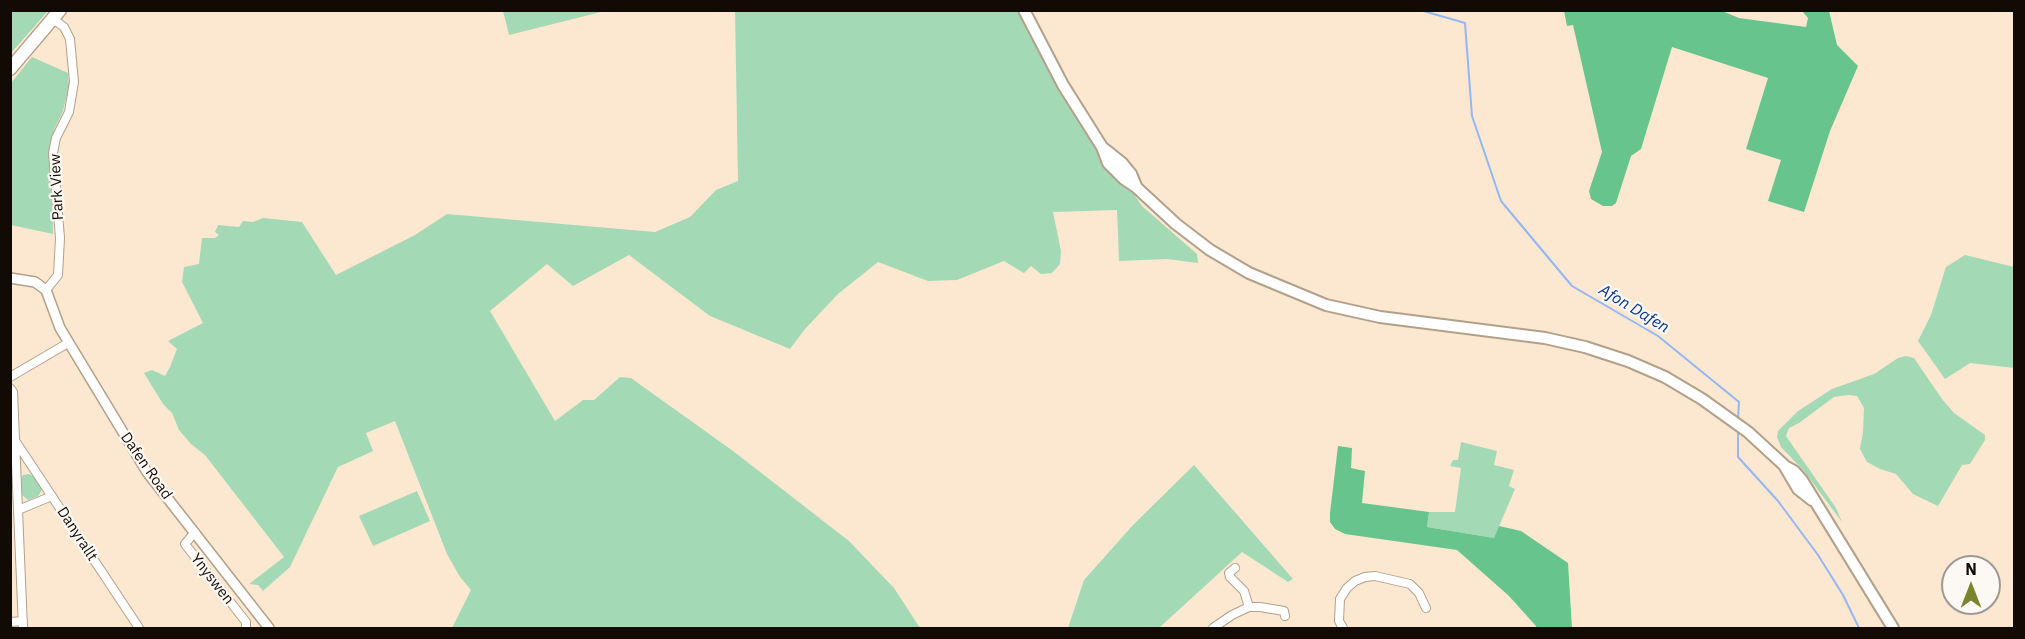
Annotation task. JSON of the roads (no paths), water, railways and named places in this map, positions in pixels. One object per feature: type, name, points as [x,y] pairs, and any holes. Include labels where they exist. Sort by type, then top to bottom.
[{"type":"main road","points":[[1024,10],[1063,85],[1102,147],[1122,163],[1131,174],[1136,187],[1176,224],[1210,250],[1249,273],[1326,305],[1380,317],[1545,338],[1585,347],[1628,361],[1665,377],[1702,399],[1748,432],[1785,466],[1794,471],[1832,525],[1893,628]]},
{"type":"main road","points":[[10,69],[56,15]]},
{"type":"street","name":"Park View","points":[[46,290],[57,275],[60,238],[53,153],[56,138],[69,112],[75,82],[70,39],[56,15]]},
{"type":"street","points":[[10,278],[35,282],[46,290]]},
{"type":"street","name":"Dafen Road","points":[[46,290],[68,343],[147,472],[269,628]]},
{"type":"street","points":[[10,377],[68,343]]},
{"type":"street","points":[[10,388],[13,392],[23,625],[10,622]]},
{"type":"street","name":"Danyrallt","points":[[15,440],[139,628]]},
{"type":"street","points":[[18,510],[52,496]]},
{"type":"street","name":"Ynyswen","points":[[195,532],[185,544],[246,622],[246,628]]},
{"type":"street","points":[[1235,568],[1229,573],[1230,578],[1244,591],[1249,607]]},
{"type":"street","points":[[1343,628],[1339,621],[1340,599],[1347,588],[1355,581],[1365,577],[1375,576],[1410,584],[1419,593],[1426,608]]},
{"type":"street","points":[[1213,628],[1249,607],[1284,611],[1285,616]]},
{"type":"waterway","name":"Afon Dafen","points":[[1420,10],[1465,23],[1472,116],[1501,201],[1572,286],[1658,336],[1739,402],[1738,419]]},
{"type":"waterway","name":"Afon Dafen","points":[[1738,430],[1738,457],[1778,501],[1818,555],[1843,595],[1859,628]]}]
